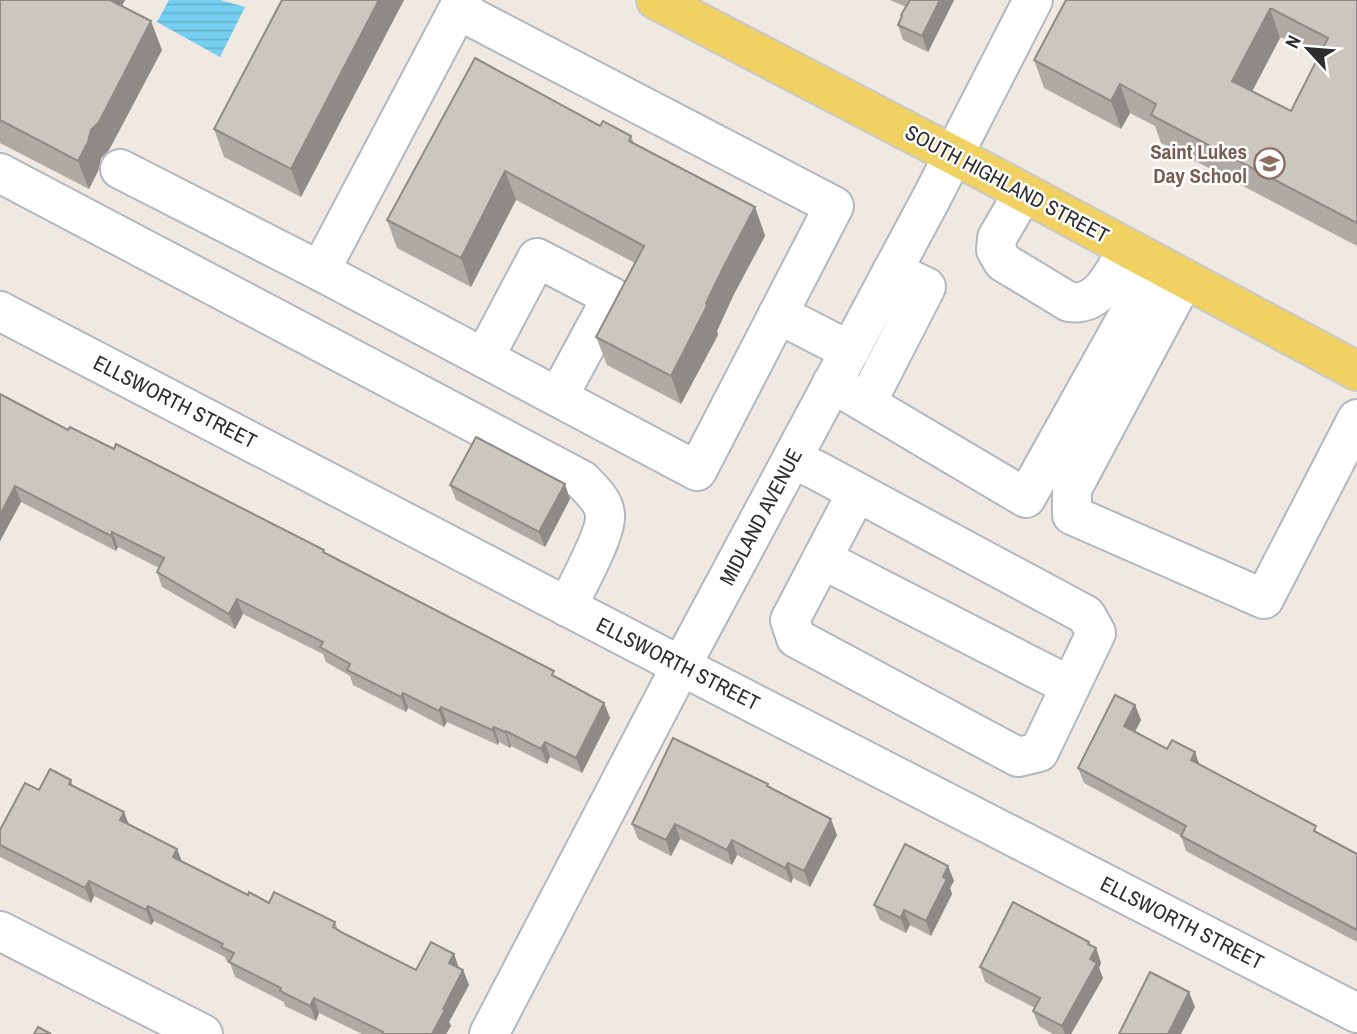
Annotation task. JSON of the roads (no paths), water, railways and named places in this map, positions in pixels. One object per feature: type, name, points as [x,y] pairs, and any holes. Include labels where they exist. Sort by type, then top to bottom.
[{"type":"main road","name":"SOUTH HIGHLAND STREET","points":[[656,0],[1357,371]]},
{"type":"street","name":"MIDLAND AVENUE","points":[[489,1034],[1033,0]]},
{"type":"street","points":[[120,169],[320,271],[697,471],[834,206],[461,5],[320,271]]},
{"type":"street","points":[[0,173],[582,481],[598,497],[606,515],[601,534],[568,607]]},
{"type":"street","points":[[1023,193],[997,238],[996,250],[1003,262],[1069,302],[1080,304],[1093,300],[1104,287],[1155,263]]},
{"type":"street","points":[[484,358],[537,258],[612,297],[558,397]]},
{"type":"street","points":[[778,314],[841,367],[867,402],[1026,498],[1155,263]]},
{"type":"street","points":[[1155,263],[1072,489],[1072,515],[1264,599],[1357,419]]},
{"type":"street","points":[[867,402],[926,287],[892,271]]},
{"type":"street","name":"ELLSWORTH STREET","points":[[0,312],[1357,1013]]},
{"type":"street","points":[[792,458],[857,492],[1086,615],[1096,633],[1039,752],[1018,757],[796,638],[790,620],[857,492]]},
{"type":"street","points":[[822,559],[1070,686]]},
{"type":"street","points":[[0,931],[203,1034]]},
{"type":"water","points":[[169,0],[220,0],[245,7],[220,57],[157,22]]},
{"type":"place","name":"Saint Lukes Day School","points":[[1270,164]]}]
